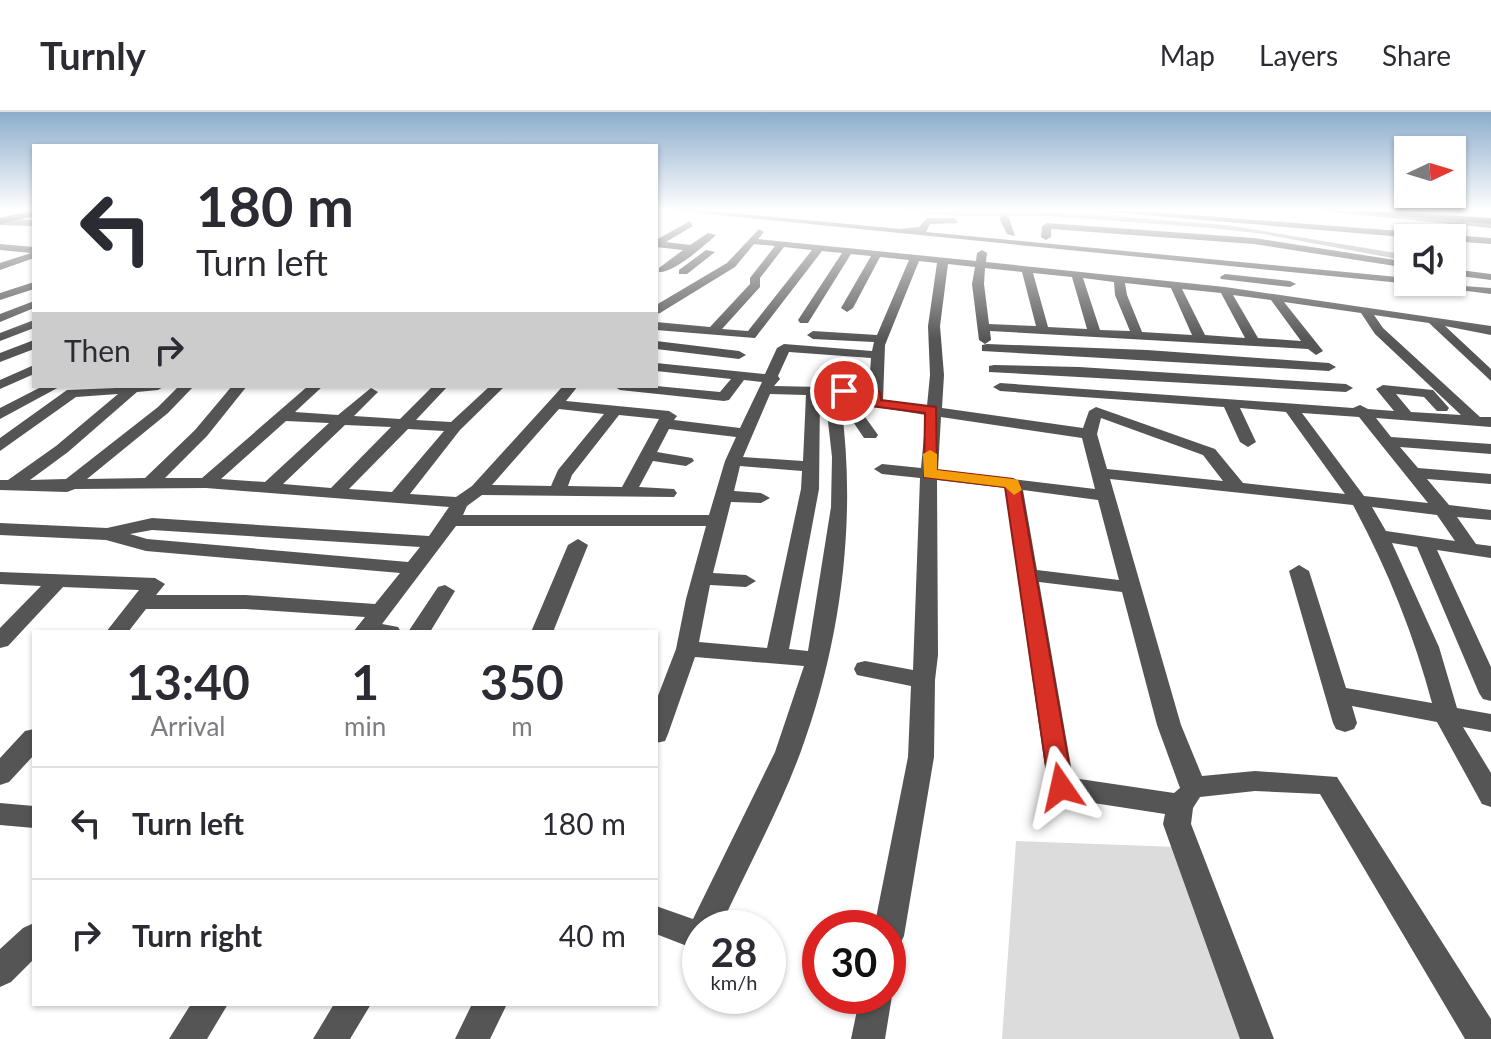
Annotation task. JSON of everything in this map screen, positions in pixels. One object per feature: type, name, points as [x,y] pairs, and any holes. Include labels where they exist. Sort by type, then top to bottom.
[{"type":"street","points":[[0,267],[31,253]]},
{"type":"street","points":[[658,274],[684,253]]},
{"type":"street","points":[[683,272],[708,253]]},
{"type":"street","points":[[658,309],[731,265],[741,253]]},
{"type":"street","points":[[713,331],[756,285],[755,278],[774,253]]},
{"type":"street","points":[[764,337],[771,320],[815,253]]},
{"type":"street","points":[[804,320],[847,253]]},
{"type":"street","points":[[870,253],[943,261],[966,253]]},
{"type":"street","points":[[981,253],[981,327],[994,369],[1000,403]]},
{"type":"street","points":[[992,253],[1026,269],[1296,299],[1491,331]]},
{"type":"street","points":[[1026,253],[1202,274]]},
{"type":"street","points":[[1061,253],[1287,268],[1394,279]]},
{"type":"street","points":[[1215,253],[1287,261],[1296,299]]},
{"type":"street","points":[[1311,253],[1394,265]]},
{"type":"street","points":[[847,308],[877,254]]},
{"type":"street","points":[[915,258],[880,347],[873,392],[875,403],[932,410],[1000,403],[1230,404],[1484,422]]},
{"type":"street","points":[[893,910],[921,757],[923,680],[927,655],[929,474],[937,375],[934,326],[943,261]]},
{"type":"street","points":[[1026,269],[1043,330]]},
{"type":"street","points":[[658,274],[683,272],[710,276]]},
{"type":"street","points":[[658,274],[698,284]]},
{"type":"street","points":[[1076,274],[1094,331]]},
{"type":"street","points":[[1466,274],[1491,277]]},
{"type":"street","points":[[0,275],[32,277]]},
{"type":"street","points":[[1216,276],[1290,284]]},
{"type":"street","points":[[1119,278],[1121,295],[1137,334]]},
{"type":"street","points":[[1175,285],[1199,337]]},
{"type":"street","points":[[0,297],[32,286]]},
{"type":"street","points":[[1466,288],[1491,291]]},
{"type":"street","points":[[1225,290],[1253,341]]},
{"type":"street","points":[[658,295],[677,297]]},
{"type":"street","points":[[1448,296],[1453,303]]},
{"type":"street","points":[[1275,298],[1411,473],[1485,553]]},
{"type":"street","points":[[0,318],[32,305]]},
{"type":"street","points":[[0,310],[32,313]]},
{"type":"street","points":[[1365,311],[1379,331],[1484,422]]},
{"type":"street","points":[[1434,322],[1491,377]]},
{"type":"street","points":[[0,337],[32,325]]},
{"type":"street","points":[[658,326],[797,343]]},
{"type":"street","points":[[981,327],[1311,345]]},
{"type":"street","points":[[813,335],[880,347]]},
{"type":"street","points":[[0,358],[32,345]]},
{"type":"street","points":[[658,345],[739,355]]},
{"type":"street","points":[[658,729],[687,649],[733,461],[787,346],[880,347]]},
{"type":"street","points":[[987,348],[1063,349],[1329,367]]},
{"type":"street","points":[[658,367],[740,376],[770,385],[828,392],[873,392]]},
{"type":"street","points":[[994,369],[1346,388]]},
{"type":"street","points":[[0,385],[32,370]]},
{"type":"street","points":[[639,388],[724,397],[740,376]]},
{"type":"street","points":[[0,414],[50,388]]},
{"type":"street","points":[[1,445],[72,393],[133,388]]},
{"type":"street","points":[[5,485],[62,449],[133,388]]},
{"type":"street","points":[[67,487],[163,410],[185,388]]},
{"type":"street","points":[[148,485],[201,433],[238,388]]},
{"type":"street","points":[[206,483],[314,388]]},
{"type":"street","points":[[336,492],[439,388]]},
{"type":"street","points":[[397,498],[455,427],[496,388]]},
{"type":"street","points":[[140,602],[246,602],[370,624],[456,512],[569,388]]},
{"type":"street","points":[[1406,415],[1383,389],[1428,393],[1454,419]]},
{"type":"street","points":[[269,488],[371,392]]},
{"type":"street","points":[[828,392],[870,435]]},
{"type":"street","points":[[777,655],[828,392]]},
{"type":"street","points":[[713,910],[788,752],[818,659],[840,507],[840,457],[828,392]]},
{"type":"street","points":[[1000,403],[1089,434]]},
{"type":"street","points":[[554,404],[669,416],[628,492]]},
{"type":"street","points":[[1230,404],[1248,442]]},
{"type":"street","points":[[1291,408],[1359,501],[1379,536],[1428,647],[1455,738],[1491,796]]},
{"type":"street","points":[[559,488],[564,474],[615,410]]},
{"type":"street","points":[[1236,486],[1209,452],[1096,411],[1089,434],[1187,796],[1177,824],[1257,1039]]},
{"type":"street","points":[[284,416],[455,427]]},
{"type":"street","points":[[664,424],[745,433]]},
{"type":"street","points":[[1386,441],[1491,449]]},
{"type":"street","points":[[648,455],[686,461]]},
{"type":"street","points":[[733,461],[812,467]]},
{"type":"street","points":[[882,469],[1013,484],[1236,486],[1491,515]]},
{"type":"street","points":[[1411,473],[1491,479]]},
{"type":"street","points":[[5,485],[67,487],[206,483],[397,498],[456,512],[717,521]]},
{"type":"street","points":[[1013,484],[1061,787],[1187,796],[1255,781],[1328,784],[1484,1039]]},
{"type":"street","points":[[478,490],[559,488],[672,494],[676,521]]},
{"type":"street","points":[[1281,491],[1289,509]]},
{"type":"street","points":[[724,496],[761,498]]},
{"type":"street","points":[[107,534],[152,524],[433,542]]},
{"type":"street","points":[[0,529],[107,534],[146,545],[414,568]]},
{"type":"street","points":[[1379,536],[1485,553]]},
{"type":"street","points":[[1424,542],[1491,693]]},
{"type":"street","points":[[543,630],[578,545]]},
{"type":"street","points":[[1299,571],[1345,723]]},
{"type":"street","points":[[1027,575],[1130,587]]},
{"type":"street","points":[[0,578],[155,584],[119,630]]},
{"type":"street","points":[[702,579],[746,581]]},
{"type":"street","points":[[0,641],[58,580]]},
{"type":"street","points":[[420,630],[445,591]]},
{"type":"street","points":[[687,649],[818,659]]},
{"type":"street","points":[[865,669],[923,680]]},
{"type":"street","points":[[1337,695],[1491,723]]},
{"type":"street","points":[[0,747],[32,743]]},
{"type":"street","points":[[0,775],[32,743]]},
{"type":"street","points":[[0,814],[32,817]]},
{"type":"street","points":[[658,921],[682,929]]},
{"type":"street","points":[[0,971],[32,940]]},
{"type":"street","points":[[186,1039],[210,1006]]},
{"type":"street","points":[[330,1039],[353,1006]]},
{"type":"street","points":[[472,1039],[489,1006]]},
{"type":"street","points":[[868,1039],[873,1014]]},
{"type":"shaded area","points":[[1367,253],[1394,253],[1394,258]]},
{"type":"shaded area","points":[[1016,841],[1176,847],[1249,1039],[1002,1039]]},
{"type":"slow traffic","points":[[930,454],[929,474],[1013,484],[1014,490]]},
{"type":"route","points":[[844,391],[873,392],[875,403],[932,410],[929,474],[1013,484],[1061,787]]}]
